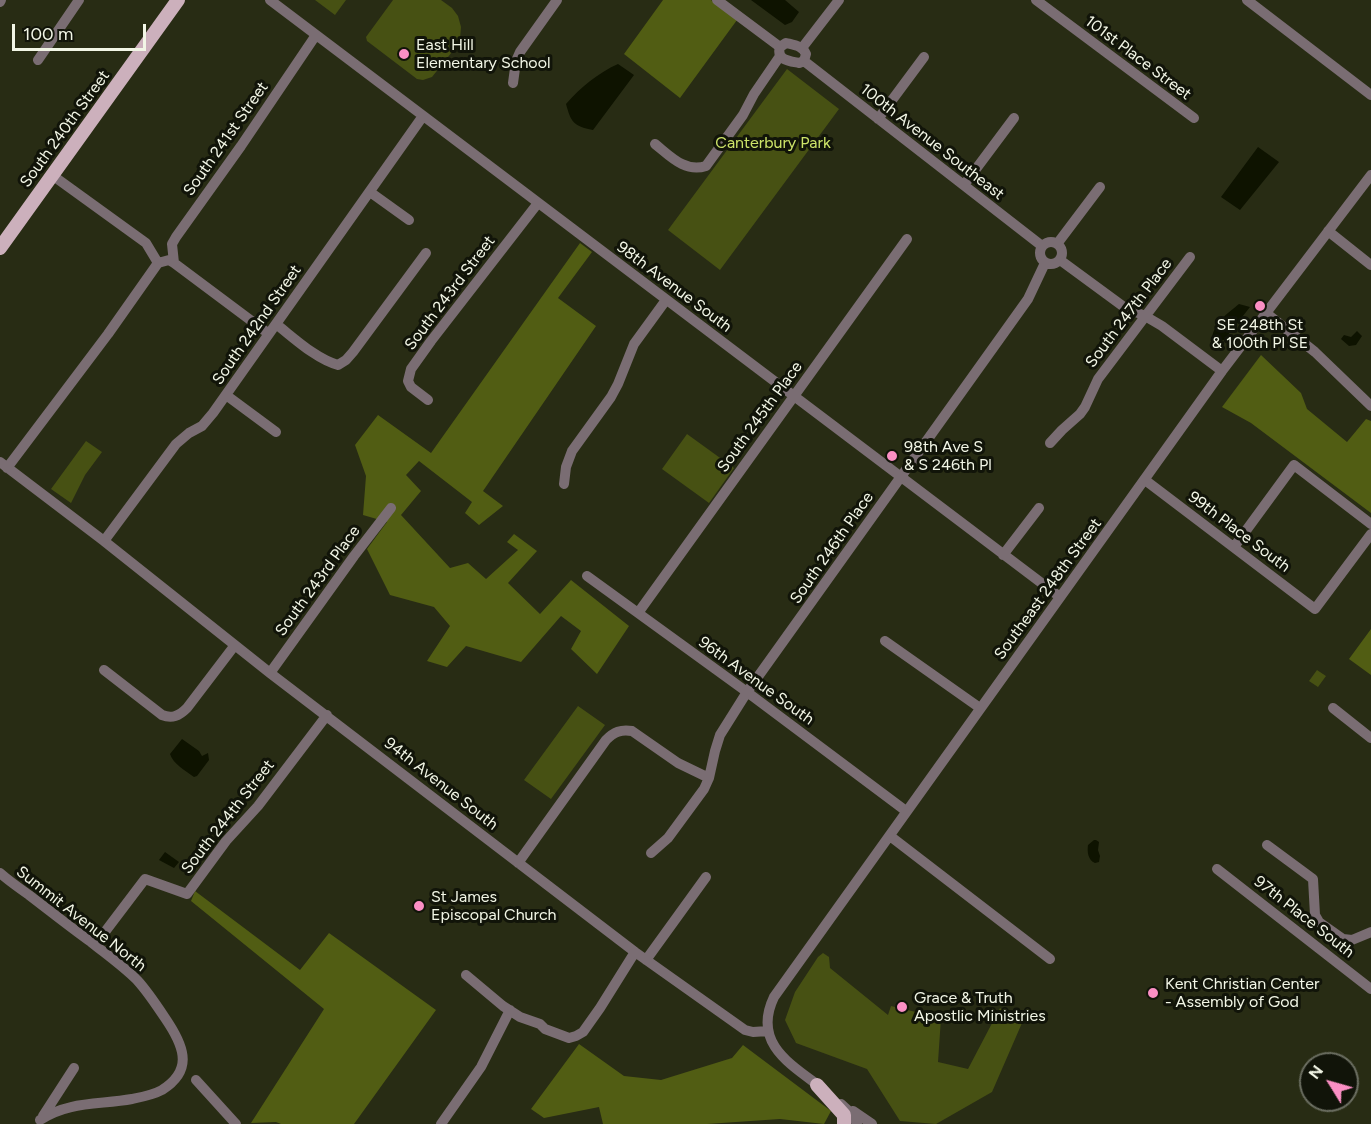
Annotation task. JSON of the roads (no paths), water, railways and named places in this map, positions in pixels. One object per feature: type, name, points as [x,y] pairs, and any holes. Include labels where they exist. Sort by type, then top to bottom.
[{"type":"main road","name":"South 240th Street","points":[[0,248],[178,0]]},
{"type":"main road","points":[[817,1085],[844,1115],[844,1124]]},
{"type":"street","points":[[38,60],[79,0]]},
{"type":"street","name":"98th Avenue South","points":[[270,0],[1060,597]]},
{"type":"street","points":[[513,83],[516,61],[520,52],[557,0]]},
{"type":"street","points":[[655,144],[682,165],[693,168],[706,166],[743,115],[754,93],[780,51],[786,43],[802,48],[806,54],[804,61],[799,63],[785,59],[780,51],[717,0]]},
{"type":"street","points":[[802,48],[839,0]]},
{"type":"street","name":"101st Place Street","points":[[1036,0],[1194,118]]},
{"type":"street","points":[[1247,0],[1371,95]]},
{"type":"street","name":"South 241st Street","points":[[3,465],[165,262],[176,237],[316,35]]},
{"type":"street","points":[[878,119],[924,57]]},
{"type":"street","name":"100th Avenue Southeast","points":[[804,61],[1042,246]]},
{"type":"street","name":"South 242nd Street","points":[[104,541],[168,454],[182,438],[202,426],[226,395],[423,116]]},
{"type":"street","points":[[964,185],[1014,118]]},
{"type":"street","points":[[52,175],[146,243],[165,262],[269,334]]},
{"type":"street","name":"Southeast 248th Street","points":[[768,1030],[768,1014],[774,997],[1222,371],[1371,175]]},
{"type":"street","points":[[1057,244],[1100,187]]},
{"type":"street","points":[[370,192],[409,220]]},
{"type":"street","name":"South 243rd Street","points":[[428,400],[411,387],[408,381],[411,369],[538,203]]},
{"type":"street","points":[[1328,231],[1371,265]]},
{"type":"street","name":"South 245th Place","points":[[638,613],[907,239]]},
{"type":"street","points":[[1048,242],[1057,244],[1062,253],[1060,260],[1054,264],[1045,262],[1040,256],[1042,246],[1048,242]]},
{"type":"street","points":[[276,324],[329,363],[338,364],[346,360],[353,352],[426,253]]},
{"type":"street","name":"South 247th Place","points":[[1050,443],[1080,414],[1098,379],[1190,257]]},
{"type":"street","points":[[1060,260],[1124,307],[1162,326],[1222,371]]},
{"type":"street","name":"South 246th Place","points":[[651,853],[668,838],[704,789],[720,735],[747,692],[1029,299],[1045,262]]},
{"type":"street","points":[[564,484],[566,467],[572,451],[618,384],[634,344],[666,300]]},
{"type":"street","points":[[1266,313],[1315,352],[1371,406]]},
{"type":"street","points":[[226,395],[276,432]]},
{"type":"street","name":"94th Avenue South","points":[[3,465],[635,952],[745,1030],[753,1032],[768,1030]]},
{"type":"street","points":[[1234,547],[1294,465],[1371,524]]},
{"type":"street","name":"99th Place South","points":[[1145,480],[1315,609],[1371,534]]},
{"type":"street","name":"South 243rd Place","points":[[270,673],[391,508]]},
{"type":"street","points":[[1003,555],[1039,508]]},
{"type":"street","name":"96th Avenue South","points":[[587,576],[906,811]]},
{"type":"street","points":[[885,641],[980,708]]},
{"type":"street","points":[[104,670],[162,715],[168,718],[174,717],[187,708],[235,645]]},
{"type":"street","points":[[1333,708],[1371,738]]},
{"type":"street","name":"South 244th Street","points":[[95,945],[145,879],[187,894],[226,841],[258,806],[327,715]]},
{"type":"street","points":[[518,862],[606,740],[618,731],[632,731],[678,763],[709,778]]},
{"type":"street","points":[[890,836],[1050,959]]},
{"type":"street","points":[[1267,845],[1313,879],[1315,915],[1319,922],[1343,939],[1352,940],[1371,932]]},
{"type":"street","name":"97th Place South","points":[[1217,869],[1371,989]]},
{"type":"street","name":"Summit Avenue North","points":[[0,873],[136,979],[154,1001],[183,1050],[182,1066],[177,1076],[160,1091],[119,1101],[60,1109],[38,1122]]},
{"type":"street","points":[[646,960],[706,878]]},
{"type":"street","points":[[466,975],[520,1017],[540,1023],[545,1029],[569,1038],[583,1032],[635,952]]},
{"type":"street","points":[[441,1124],[481,1068],[510,1010]]},
{"type":"street","points":[[768,1030],[780,1055],[830,1095],[872,1124]]},
{"type":"street","points":[[38,1122],[74,1068]]},
{"type":"street","points":[[196,1080],[236,1124]]},
{"type":"street","points":[[830,1095],[852,1114],[858,1124]]},
{"type":"place","name":"East Hill Elementary School","points":[[404,54]]},
{"type":"place","name":"SE 248th St & 100th Pl SE","points":[[1260,306]]},
{"type":"place","name":"98th Ave S & S 246th Pl","points":[[892,456]]},
{"type":"place","name":"St James Episcopal Church","points":[[419,906]]},
{"type":"place","name":"Kent Christian Center - Assembly of God","points":[[1153,993]]},
{"type":"place","name":"Grace & Truth Apostlic Ministries","points":[[902,1007]]},
{"type":"park label","name":"Canterbury Park","points":[[773,143]]}]
